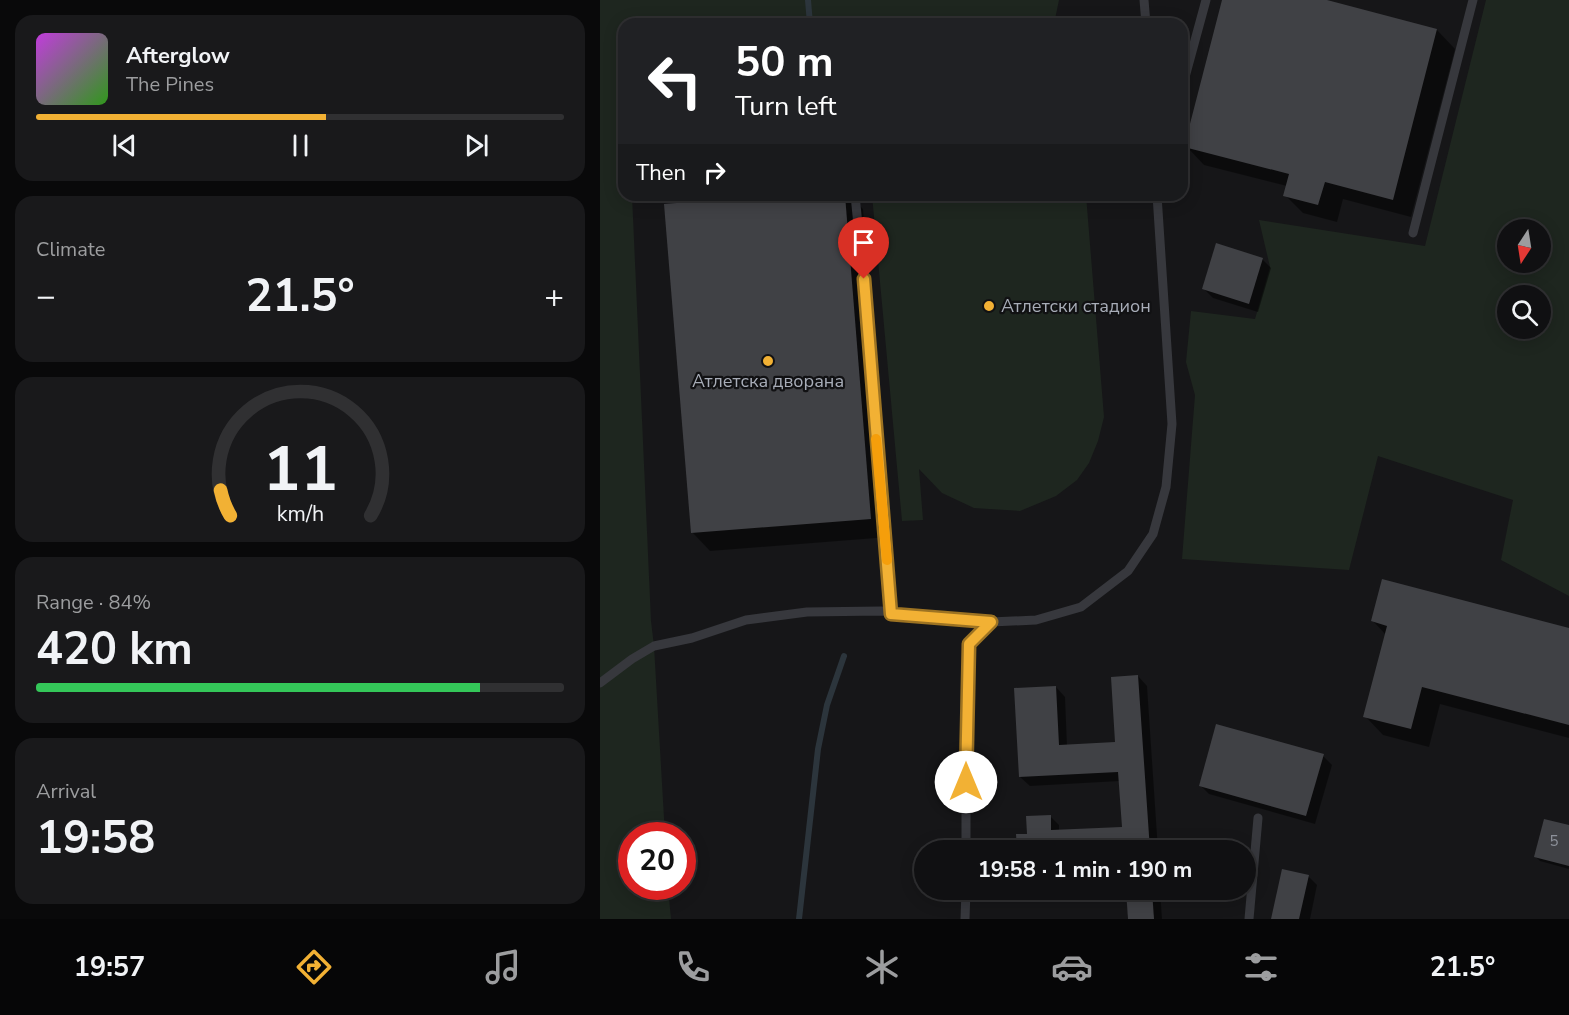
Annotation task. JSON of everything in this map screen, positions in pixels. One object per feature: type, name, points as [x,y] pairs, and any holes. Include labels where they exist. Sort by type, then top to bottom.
[{"type":"lane","points":[[1144,0],[1146,18]]},
{"type":"lane","points":[[1188,66],[1206,0]]},
{"type":"lane","points":[[1413,233],[1473,0]]},
{"type":"lane","points":[[856,201],[891,614]]},
{"type":"lane","points":[[600,683],[654,646],[692,638],[746,620],[807,612],[881,611],[891,614],[991,622],[1036,620],[1081,607],[1128,571],[1153,534],[1166,487],[1172,424],[1157,201]]},
{"type":"lane","points":[[966,840],[966,714],[969,644],[991,622]]},
{"type":"lane","points":[[1249,919],[1258,818]]},
{"type":"lane","points":[[966,900],[966,919]]},
{"type":"shaded area","points":[[600,0],[1059,0],[1055,18],[618,18],[618,201],[632,201],[651,621],[664,822],[618,822],[618,900],[669,900],[671,919],[600,919]]},
{"type":"shaded area","points":[[1486,0],[1569,0],[1569,596],[1501,560],[1513,500],[1378,456],[1349,570],[1182,559],[1195,395],[1186,362],[1191,311],[1255,319],[1270,267],[1259,220],[1425,246]]},
{"type":"shaded area","name":"Атлетски стадион","points":[[873,201],[1086,201],[1104,417],[1089,463],[1077,480],[1056,496],[1020,511],[974,508],[942,493],[919,469],[923,520],[902,521]]},
{"type":"building","points":[[1222,0],[1327,0],[1437,29],[1393,200],[1325,182],[1318,205],[1283,196],[1289,174],[1188,148],[1188,132]]},
{"type":"building","name":"Атлетска дворана","points":[[701,201],[845,201],[871,519],[691,533],[664,204]]},
{"type":"building","points":[[1216,243],[1263,258],[1249,304],[1202,289]]},
{"type":"building","points":[[1382,579],[1569,628],[1569,725],[1422,687],[1411,729],[1363,717],[1387,626],[1371,621]]},
{"type":"building","points":[[1138,675],[1149,840],[1016,840],[1016,834],[1027,834],[1026,816],[1051,815],[1051,830],[1122,827],[1118,772],[1019,777],[1014,688],[1056,686],[1059,745],[1115,742],[1111,677]]},
{"type":"building","points":[[1216,724],[1324,754],[1306,816],[1199,786]]},
{"type":"building","points":[[1544,819],[1569,825],[1569,866],[1534,857]]},
{"type":"building","points":[[1282,869],[1309,875],[1299,919],[1271,919]]},
{"type":"building","points":[[1127,900],[1153,900],[1154,919],[1128,919]]},
{"type":"waterway","points":[[808,0],[810,18]]},
{"type":"waterway","points":[[799,919],[818,749],[827,705],[844,656]]},
{"type":"slow traffic","points":[[876,439],[887,560]]},
{"type":"place","name":"Атлетски стадион","points":[[989,306]]},
{"type":"place","name":"Атлетска дворана","points":[[768,361]]},
{"type":"route","points":[[864,279],[891,614],[991,622],[969,644],[966,782]]}]
